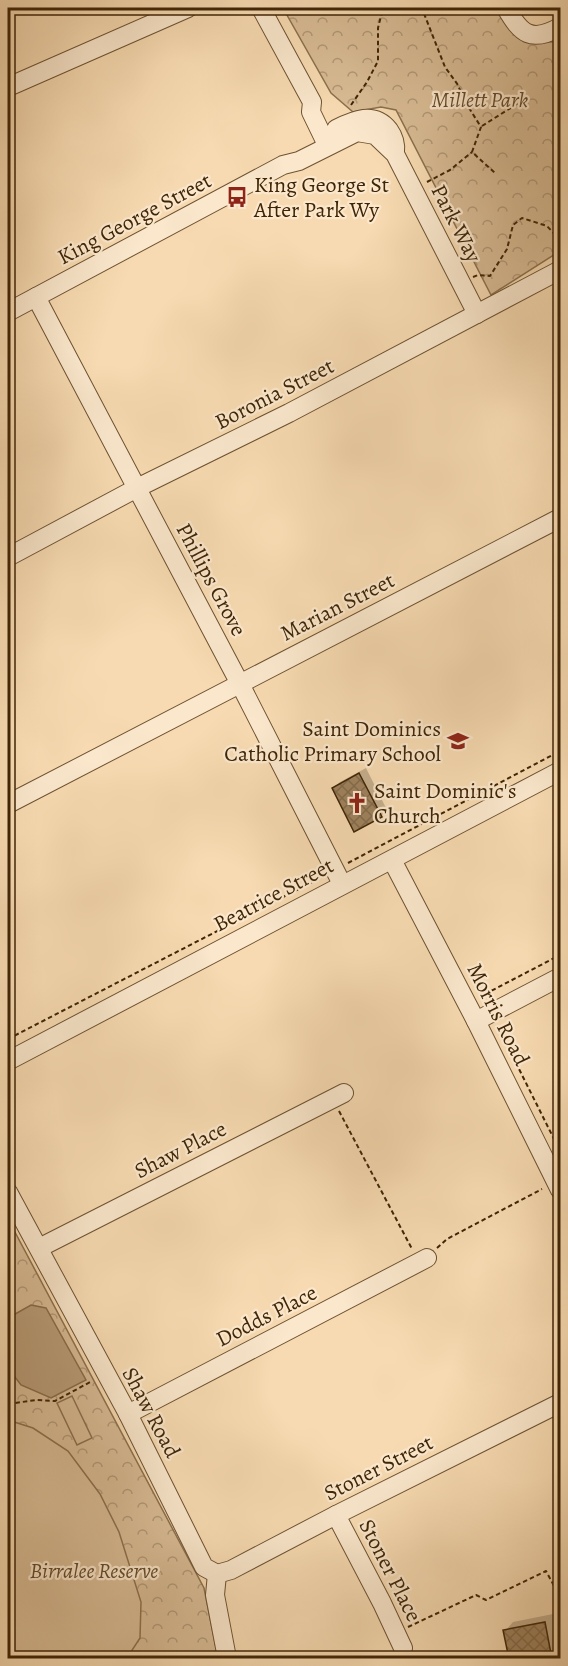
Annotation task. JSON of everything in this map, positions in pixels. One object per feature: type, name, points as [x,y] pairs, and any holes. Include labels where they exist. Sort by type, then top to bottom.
[{"type":"street","points":[[8,87],[188,8]]},
{"type":"street","points":[[261,8],[312,102],[321,106],[331,138]]},
{"type":"street","points":[[506,8],[516,25],[524,33],[533,35],[548,28],[561,15]]},
{"type":"street","points":[[519,8],[528,21],[548,28]]},
{"type":"street","name":"King George Street","points":[[8,312],[283,165],[294,153],[331,138],[351,121],[369,118],[380,130]]},
{"type":"street","name":"Park Way","points":[[380,130],[391,132],[396,143],[395,154],[477,314]]},
{"type":"street","name":"Boronia Street","points":[[8,557],[137,488],[289,414],[561,270]]},
{"type":"street","name":"Phillips Grove","points":[[36,297],[239,682],[338,877]]},
{"type":"street","name":"Marian Street","points":[[8,804],[239,682],[561,518]]},
{"type":"street","name":"Beatrice Street","points":[[8,1061],[338,877],[392,860],[561,771]]},
{"type":"street","name":"Morris Road","points":[[392,860],[558,1186]]},
{"type":"street","points":[[476,1021],[561,977]]},
{"type":"street","name":"Shaw Place","points":[[39,1248],[338,1096]]},
{"type":"street","name":"Shaw Road","points":[[8,1192],[128,1414],[204,1567],[217,1574]]},
{"type":"street","name":"Dodds Place","points":[[128,1414],[423,1260]]},
{"type":"street","name":"Stoner Street","points":[[217,1574],[231,1570],[561,1402]]},
{"type":"street","name":"Stoner Place","points":[[336,1515],[400,1640]]},
{"type":"street","points":[[217,1574],[215,1595],[227,1659]]},
{"type":"path","points":[[348,111],[378,61],[378,28],[383,8]]},
{"type":"path","points":[[411,8],[423,11],[445,67],[458,85],[464,100],[481,127]]},
{"type":"path","points":[[413,190],[450,170],[472,152],[481,127],[520,102]]},
{"type":"path","points":[[472,152],[495,173]]},
{"type":"path","points":[[460,283],[478,275],[490,276],[507,249],[513,225],[522,218],[547,226],[561,240]]},
{"type":"path","points":[[8,1040],[338,877],[561,751]]},
{"type":"path","points":[[474,984],[479,992],[491,991],[561,955]]},
{"type":"path","points":[[499,1029],[561,1151]]},
{"type":"path","points":[[338,1096],[423,1260],[447,1239],[558,1186]]},
{"type":"path","points":[[8,1404],[36,1400],[55,1401],[105,1374]]},
{"type":"path","points":[[400,1640],[476,1595],[486,1600],[546,1571],[561,1598]]},
{"type":"green space","name":"Millett Park","points":[[283,8],[518,8],[534,41],[554,42],[560,39],[560,251],[491,295],[396,110],[381,107],[353,112],[331,93]]},
{"type":"green space","name":"Birralee Reserve","points":[[8,1219],[204,1588],[218,1658],[8,1658]]},
{"type":"green space","points":[[72,1396],[92,1438],[77,1445],[57,1403]]},
{"type":"green space","points":[[8,1420],[33,1428],[68,1451],[100,1494],[119,1532],[141,1602],[140,1638],[127,1658],[8,1658]]},
{"type":"shaded area","points":[[31,1305],[46,1308],[86,1380],[51,1398],[21,1385],[8,1368],[8,1318]]},
{"type":"building","name":"Saint Dominic's Church","points":[[359,773],[382,817],[354,832],[332,788]]},
{"type":"building","points":[[545,1622],[552,1659],[509,1659],[503,1630]]},
{"type":"place","name":"King George St After Park Wy","points":[[237,197]]},
{"type":"place","name":"Saint Dominics Catholic Primary School","points":[[458,741]]},
{"type":"place","name":"Saint Dominic's Church","points":[[357,803]]}]
